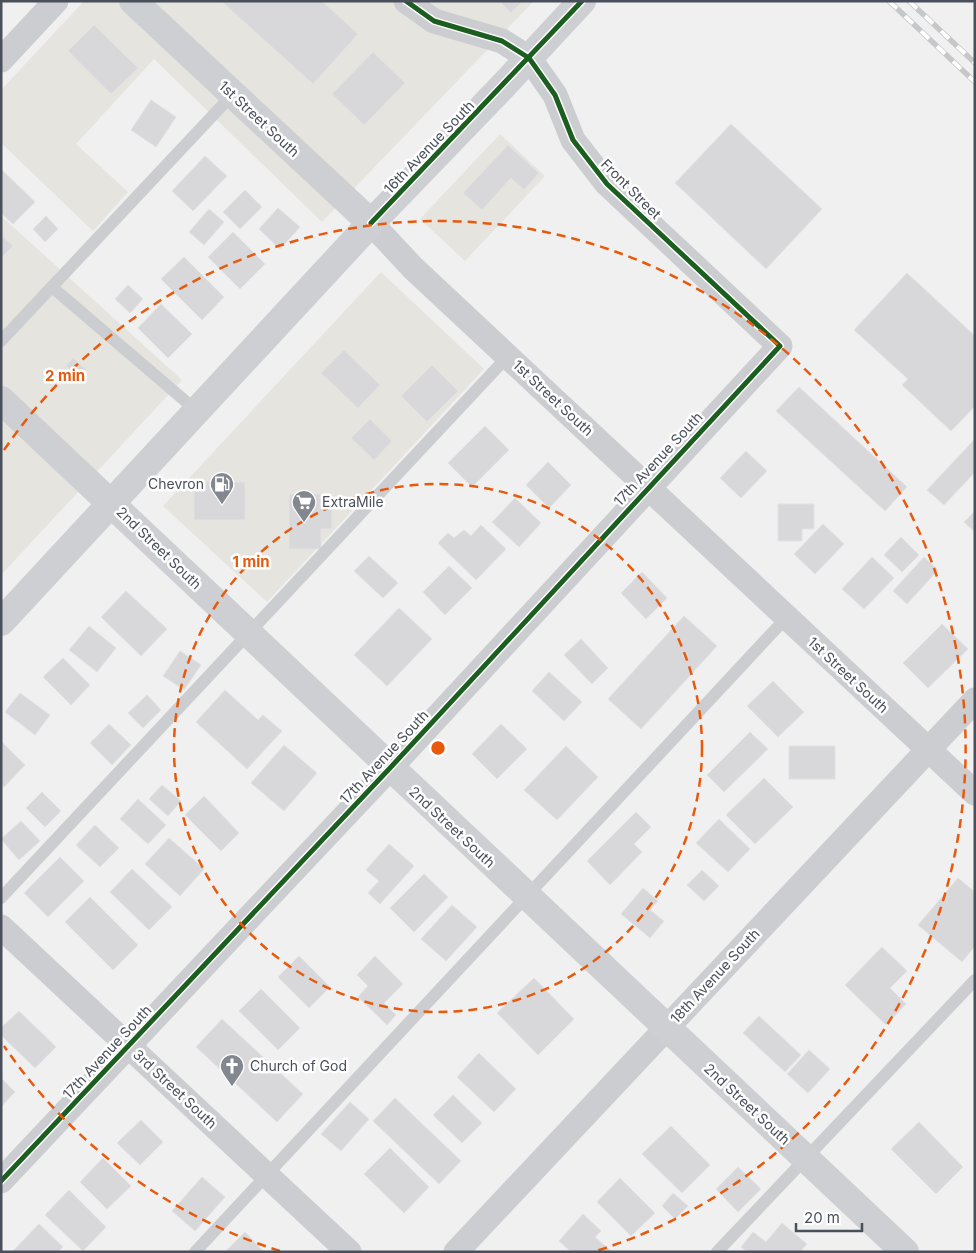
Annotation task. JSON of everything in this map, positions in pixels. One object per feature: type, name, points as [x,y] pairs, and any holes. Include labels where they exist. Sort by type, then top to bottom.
[{"type":"street","points":[[1,60],[56,1]]},
{"type":"street","name":"1st Street South","points":[[133,1],[371,223],[413,268],[975,793]]},
{"type":"street","name":"Front Street","points":[[406,1],[434,21],[502,41],[529,58],[554,95],[573,140],[607,184],[780,346]]},
{"type":"street","name":"16th Avenue South","points":[[1,622],[371,223],[582,1]]},
{"type":"street","name":"17th Avenue South","points":[[1,1181],[390,768],[648,486],[780,346]]},
{"type":"street","name":"2nd Street South","points":[[1,400],[905,1252]]},
{"type":"street","name":"18th Avenue South","points":[[456,1252],[975,700]]},
{"type":"street","name":"3rd Street South","points":[[1,927],[348,1252]]},
{"type":"lane","points":[[1,341],[232,94]]},
{"type":"lane","points":[[52,287],[197,411]]},
{"type":"lane","points":[[1,898],[508,356]]},
{"type":"lane","points":[[195,1252],[787,618]]},
{"type":"lane","points":[[717,1252],[804,1157],[975,980]]},
{"type":"shaded area","points":[[84,1],[534,1],[322,222],[154,59],[76,144],[128,192],[93,231],[1,143],[1,90]]},
{"type":"shaded area","points":[[500,134],[545,176],[465,261],[420,219]]},
{"type":"shaded area","points":[[1,216],[182,380],[1,575]]},
{"type":"shaded area","points":[[381,272],[484,369],[267,602],[163,506]]},
{"type":"building","points":[[221,1],[322,1],[358,34],[313,84]]},
{"type":"building","points":[[499,1],[523,1],[511,13]]},
{"type":"building","points":[[94,25],[138,68],[111,94],[68,51]]},
{"type":"building","points":[[373,52],[405,83],[364,125],[332,94]]},
{"type":"building","points":[[151,100],[176,117],[156,147],[131,130]]},
{"type":"building","points":[[731,124],[822,209],[766,269],[675,183]]},
{"type":"building","points":[[508,145],[539,173],[524,190],[511,178],[482,210],[463,193]]},
{"type":"building","points":[[205,156],[227,176],[193,211],[172,191]]},
{"type":"building","points":[[1,169],[35,202],[13,224],[1,213]]},
{"type":"building","points":[[245,190],[262,207],[240,229],[223,212]]},
{"type":"building","points":[[278,208],[300,227],[280,249],[259,229]]},
{"type":"building","points":[[209,209],[224,222],[204,245],[189,232]]},
{"type":"building","points":[[46,216],[58,229],[45,242],[33,229]]},
{"type":"building","points":[[233,232],[265,264],[240,289],[208,257]]},
{"type":"building","points":[[1,235],[13,246],[1,258]]},
{"type":"building","points":[[184,257],[224,297],[202,320],[161,279]]},
{"type":"building","points":[[907,273],[975,336],[975,406],[951,431],[902,385],[908,379],[854,330]]},
{"type":"building","points":[[128,285],[143,299],[130,313],[115,299]]},
{"type":"building","points":[[161,304],[192,334],[168,358],[138,328]]},
{"type":"building","points":[[344,350],[380,385],[358,408],[321,373]]},
{"type":"building","points":[[73,358],[86,370],[78,377],[66,366]]},
{"type":"building","points":[[432,365],[458,391],[427,422],[401,396]]},
{"type":"building","points":[[799,387],[907,487],[885,511],[776,411]]},
{"type":"building","points":[[370,419],[392,441],[374,460],[351,438]]},
{"type":"building","points":[[485,426],[509,450],[472,487],[448,463]]},
{"type":"building","points":[[975,439],[975,472],[944,505],[927,490]]},
{"type":"building","points":[[746,451],[767,471],[741,498],[720,478]]},
{"type":"building","points":[[548,462],[571,485],[549,508],[526,485]]},
{"type":"building","points":[[194,482],[245,482],[245,520],[194,520]]},
{"type":"building","points":[[289,494],[332,494],[332,529],[321,529],[321,549],[289,549]]},
{"type":"building","points":[[515,498],[541,523],[519,547],[492,522]]},
{"type":"building","points":[[778,504],[814,504],[814,529],[802,529],[802,541],[778,541]]},
{"type":"building","points":[[975,511],[975,532],[964,522]]},
{"type":"building","points":[[823,524],[844,544],[815,574],[794,554]]},
{"type":"building","points":[[481,525],[506,549],[476,580],[438,543],[448,533],[454,538],[464,530],[471,536]]},
{"type":"building","points":[[901,537],[919,555],[902,572],[884,555]]},
{"type":"building","points":[[369,556],[398,583],[383,598],[354,571]]},
{"type":"building","points":[[872,557],[894,578],[864,609],[842,589]]},
{"type":"building","points":[[924,557],[938,570],[907,604],[893,591]]},
{"type":"building","points":[[449,566],[472,588],[445,615],[423,592]]},
{"type":"building","points":[[642,572],[667,598],[646,619],[621,593]]},
{"type":"building","points":[[126,591],[167,629],[141,656],[101,617]]},
{"type":"building","points":[[399,608],[432,639],[387,686],[354,655]]},
{"type":"building","points":[[684,616],[717,646],[641,729],[608,699]]},
{"type":"building","points":[[942,624],[968,649],[928,688],[903,663]]},
{"type":"building","points":[[89,626],[116,648],[97,672],[69,650]]},
{"type":"building","points":[[581,639],[608,668],[592,684],[564,655]]},
{"type":"building","points":[[180,651],[201,665],[184,690],[163,676]]},
{"type":"building","points":[[63,658],[90,685],[71,705],[43,677]]},
{"type":"building","points":[[549,672],[582,702],[564,721],[532,691]]},
{"type":"building","points":[[773,681],[804,712],[778,737],[747,706]]},
{"type":"building","points":[[225,690],[258,720],[263,715],[282,731],[247,769],[196,722]]},
{"type":"building","points":[[20,693],[50,715],[35,735],[5,712]]},
{"type":"building","points":[[147,695],[161,710],[143,728],[128,713]]},
{"type":"building","points":[[109,724],[131,745],[112,765],[90,743]]},
{"type":"building","points":[[501,724],[527,749],[497,779],[472,754]]},
{"type":"building","points":[[750,732],[768,749],[724,792],[707,775]]},
{"type":"building","points":[[1,741],[25,765],[4,787],[1,784]]},
{"type":"building","points":[[284,745],[317,773],[284,811],[251,783]]},
{"type":"building","points":[[566,746],[598,777],[557,820],[524,790]]},
{"type":"building","points":[[789,746],[835,746],[835,779],[789,779]]},
{"type":"building","points":[[764,778],[793,807],[755,844],[726,815]]},
{"type":"building","points":[[162,785],[181,801],[168,816],[149,799]]},
{"type":"building","points":[[42,792],[61,811],[45,827],[26,808]]},
{"type":"building","points":[[204,796],[239,833],[221,851],[185,815]]},
{"type":"building","points":[[138,799],[166,825],[148,844],[120,819]]},
{"type":"building","points":[[636,812],[651,827],[634,844],[642,852],[610,885],[587,861]]},
{"type":"building","points":[[719,819],[750,849],[728,872],[696,843]]},
{"type":"building","points":[[21,821],[40,841],[19,860],[1,839]]},
{"type":"building","points":[[95,825],[119,848],[100,867],[76,845]]},
{"type":"building","points":[[169,838],[204,869],[180,896],[145,864]]},
{"type":"building","points":[[389,844],[414,866],[380,904],[368,893],[379,881],[366,870]]},
{"type":"building","points":[[60,857],[84,881],[48,917],[24,893]]},
{"type":"building","points":[[132,869],[172,907],[149,930],[110,892]]},
{"type":"building","points":[[702,870],[719,886],[704,901],[687,885]]},
{"type":"building","points":[[424,874],[448,897],[414,932],[390,908]]},
{"type":"building","points":[[958,878],[975,892],[975,946],[962,962],[918,925]]},
{"type":"building","points":[[643,888],[658,901],[650,910],[664,921],[650,938],[621,914]]},
{"type":"building","points":[[90,897],[138,945],[113,970],[65,922]]},
{"type":"building","points":[[452,905],[477,927],[446,961],[421,939]]},
{"type":"building","points":[[882,947],[907,971],[890,988],[906,1004],[886,1025],[845,985]]},
{"type":"building","points":[[299,956],[330,987],[309,1008],[278,977]]},
{"type":"building","points":[[375,956],[403,984],[384,1003],[396,1015],[387,1025],[358,997],[368,986],[357,975]]},
{"type":"building","points":[[534,978],[574,1019],[538,1055],[497,1013]]},
{"type":"building","points":[[261,989],[300,1028],[278,1050],[239,1011]]},
{"type":"building","points":[[19,1011],[56,1047],[35,1068],[1,1035],[1,1028]]},
{"type":"building","points":[[759,1016],[801,1055],[785,1072],[743,1033]]},
{"type":"building","points":[[222,1019],[303,1094],[277,1122],[196,1047]]},
{"type":"building","points":[[809,1050],[830,1069],[808,1093],[787,1074]]},
{"type":"building","points":[[479,1053],[516,1089],[494,1112],[457,1077]]},
{"type":"building","points":[[1,1078],[15,1092],[1,1107]]},
{"type":"building","points":[[453,1095],[482,1123],[462,1143],[433,1115]]},
{"type":"building","points":[[395,1098],[461,1161],[439,1184],[373,1121]]},
{"type":"building","points":[[350,1102],[369,1119],[341,1151],[321,1134]]},
{"type":"building","points":[[141,1120],[163,1142],[140,1165],[117,1143]]},
{"type":"building","points":[[919,1122],[963,1167],[936,1194],[891,1149]]},
{"type":"building","points":[[671,1126],[710,1165],[682,1193],[642,1154]]},
{"type":"building","points":[[390,1148],[429,1187],[404,1213],[364,1174]]},
{"type":"building","points":[[103,1158],[131,1186],[107,1209],[80,1182]]},
{"type":"building","points":[[738,1167],[761,1189],[738,1212],[716,1189]]},
{"type":"building","points":[[202,1177],[225,1197],[195,1231],[172,1211]]},
{"type":"building","points":[[620,1178],[655,1213],[631,1236],[597,1202]]},
{"type":"building","points":[[69,1190],[106,1227],[83,1251],[45,1215]]},
{"type":"building","points":[[673,1193],[688,1206],[675,1219],[662,1206]]},
{"type":"building","points":[[583,1214],[601,1231],[595,1237],[612,1252],[571,1252],[559,1241]]},
{"type":"building","points":[[782,1223],[807,1244],[800,1252],[747,1252],[741,1247],[753,1232],[766,1242]]},
{"type":"building","points":[[39,1224],[63,1247],[58,1252],[12,1252]]},
{"type":"building","points":[[245,1232],[264,1252],[225,1252]]},
{"type":"railway","points":[[889,1],[975,82]]},
{"type":"railway","points":[[909,1],[975,63]]},
{"type":"cycle path","points":[[1,1181],[390,768],[780,346],[607,184],[573,140],[555,95],[529,58],[502,41],[434,21],[406,1]]},
{"type":"cycle path","points":[[371,223],[582,1]]},
{"type":"place","name":"Chevron","points":[[222,505]]},
{"type":"place","name":"ExtraMile","points":[[304,523]]},
{"type":"place","name":"Church of God","points":[[232,1087]]}]
